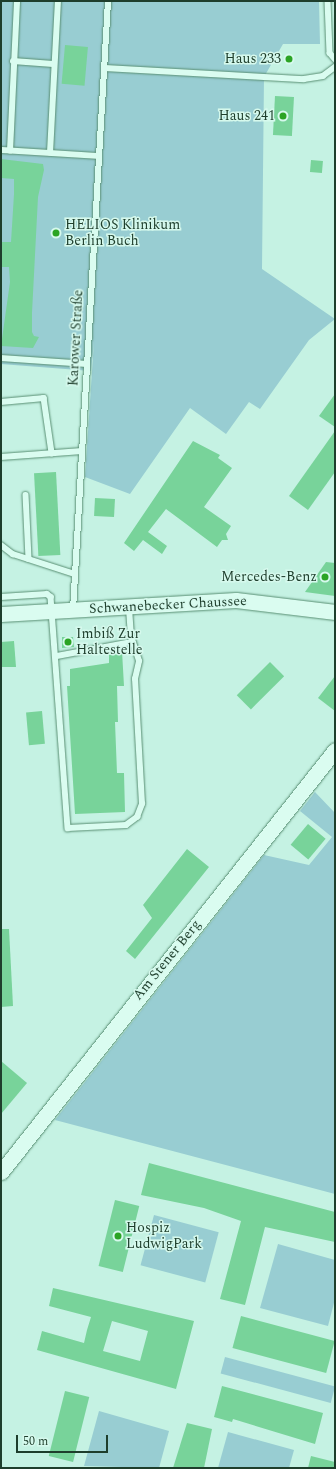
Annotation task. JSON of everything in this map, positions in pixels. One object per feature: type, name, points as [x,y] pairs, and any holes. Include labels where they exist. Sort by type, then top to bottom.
[{"type":"street","name":"Schwanebecker Chaussee","points":[[1,614],[236,600],[335,612]]},
{"type":"street","name":"Am Stener Berg","points":[[1,1172],[335,750]]},
{"type":"lane","points":[[10,151],[17,1]]},
{"type":"lane","points":[[50,153],[53,64],[58,1]]},
{"type":"lane","name":"Karower Straße","points":[[73,610],[108,1]]},
{"type":"lane","points":[[328,1],[330,53],[335,59]]},
{"type":"lane","points":[[13,61],[53,64]]},
{"type":"lane","points":[[105,68],[304,79],[322,76],[335,67]]},
{"type":"lane","points":[[1,150],[98,156]]},
{"type":"lane","points":[[1,358],[87,364]]},
{"type":"lane","points":[[1,402],[44,398],[52,453]]},
{"type":"lane","points":[[1,457],[82,451]]},
{"type":"lane","points":[[26,495],[29,559]]},
{"type":"lane","points":[[1,545],[29,559],[75,574]]},
{"type":"lane","points":[[1,597],[46,594],[51,597],[57,656],[68,828],[126,825],[137,817],[142,804],[135,679],[139,661],[132,642],[129,606]]},
{"type":"lane","points":[[57,656],[132,642]]},
{"type":"shaded area","points":[[1,1],[319,1],[320,44],[283,44],[264,77],[262,269],[335,319],[309,340],[260,409],[249,402],[226,434],[190,408],[130,494],[85,477],[94,341],[91,371],[1,364]]},
{"type":"shaded area","points":[[315,792],[335,813],[335,1194],[55,1120],[264,855],[309,865],[332,837],[300,811]]},
{"type":"shaded area","points":[[154,1215],[219,1232],[205,1283],[141,1265]]},
{"type":"shaded area","points":[[278,1244],[335,1260],[335,1299],[328,1326],[260,1308]]},
{"type":"shaded area","points":[[225,1357],[335,1386],[331,1403],[221,1373]]},
{"type":"shaded area","points":[[99,1411],[169,1431],[159,1468],[84,1466]]},
{"type":"shaded area","points":[[228,1432],[294,1450],[289,1468],[218,1468]]},
{"type":"building","points":[[65,45],[88,47],[85,86],[62,84]]},
{"type":"building","name":"Haus 241","points":[[275,96],[294,97],[292,136],[273,135]]},
{"type":"building","points":[[1,159],[43,164],[44,170],[38,197],[32,313],[32,332],[34,336],[39,337],[33,348],[1,346],[10,282],[9,267],[1,267],[1,242],[11,242],[14,179],[1,178]]},
{"type":"building","points":[[311,160],[323,161],[322,173],[310,172]]},
{"type":"building","points":[[335,394],[335,427],[319,416]]},
{"type":"building","points":[[335,431],[335,472],[308,510],[289,496]]},
{"type":"building","points":[[193,441],[220,455],[218,458],[232,468],[204,507],[231,526],[226,534],[228,540],[222,540],[217,547],[166,509],[148,532],[167,546],[162,554],[143,540],[134,551],[124,543]]},
{"type":"building","points":[[56,472],[60,555],[38,556],[34,473]]},
{"type":"building","points":[[95,498],[115,499],[114,517],[94,516]]},
{"type":"building","name":"Mercedes-Benz","points":[[326,562],[335,563],[335,596],[305,592]]},
{"type":"building","name":"Imbiß Zur Haltestelle","points":[[62,637],[73,637],[74,647],[62,648]]},
{"type":"building","points":[[14,641],[16,667],[1,667],[1,642]]},
{"type":"building","points":[[122,651],[124,686],[117,686],[118,722],[115,722],[117,773],[124,773],[125,812],[75,814],[67,686],[70,686],[70,669],[109,663],[109,652]]},
{"type":"building","points":[[270,662],[284,676],[251,709],[237,695]]},
{"type":"building","points":[[335,676],[335,711],[318,698]]},
{"type":"building","points":[[42,711],[45,744],[29,745],[26,712]]},
{"type":"building","points":[[308,824],[326,839],[308,859],[291,845]]},
{"type":"building","points":[[187,849],[209,867],[135,959],[126,951],[152,918],[143,905]]},
{"type":"building","points":[[1,929],[9,929],[13,1006],[1,1007]]},
{"type":"building","points":[[1,1061],[27,1083],[1,1114]]},
{"type":"building","points":[[149,1163],[335,1212],[335,1242],[265,1227],[245,1305],[220,1299],[241,1221],[204,1208],[141,1195]]},
{"type":"building","name":"Hospiz LudwigPark","points":[[115,1200],[139,1206],[123,1272],[99,1266]]},
{"type":"building","points":[[53,1288],[194,1321],[176,1389],[37,1350],[42,1331],[84,1343],[91,1317],[49,1306]],"holes":[[[112,1321],[148,1331],[140,1361],[103,1351]]]},
{"type":"building","points":[[241,1316],[335,1341],[326,1373],[232,1348]]},
{"type":"building","points":[[222,1386],[323,1413],[315,1444],[233,1419],[232,1422],[214,1417]]},
{"type":"building","points":[[65,1391],[89,1397],[73,1462],[49,1456]]},
{"type":"building","points":[[187,1423],[212,1429],[204,1468],[173,1468]]},
{"type":"building","points":[[311,1456],[335,1462],[335,1468],[308,1468]]},
{"type":"place","name":"Haus 233","points":[[289,59]]},
{"type":"place","name":"Haus 241","points":[[283,116]]},
{"type":"place","name":"HELIOS Klinikum Berlin Buch","points":[[56,233]]},
{"type":"place","name":"Mercedes-Benz","points":[[325,577]]},
{"type":"place","name":"Imbiß Zur Haltestelle","points":[[68,642]]},
{"type":"place","name":"Hospiz LudwigPark","points":[[118,1236]]}]
